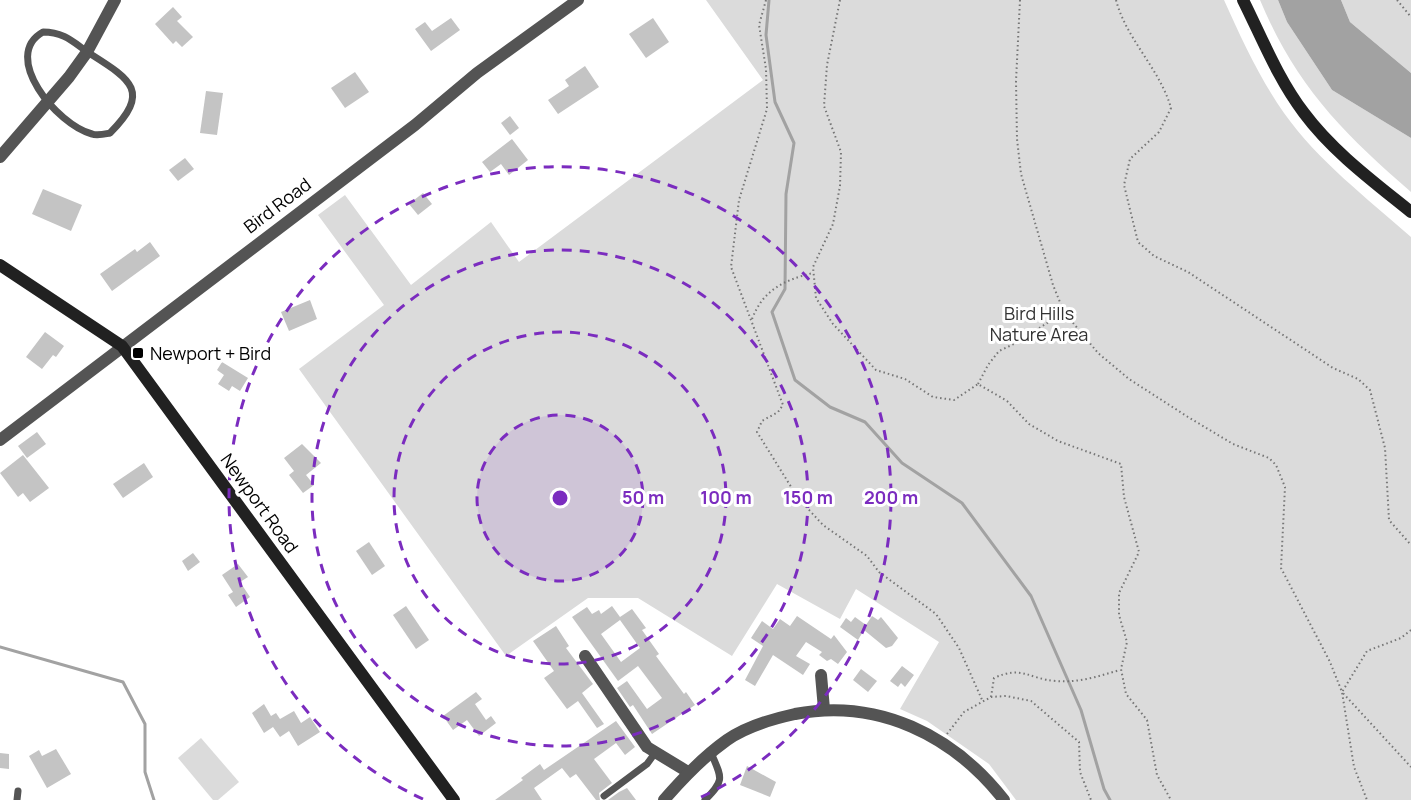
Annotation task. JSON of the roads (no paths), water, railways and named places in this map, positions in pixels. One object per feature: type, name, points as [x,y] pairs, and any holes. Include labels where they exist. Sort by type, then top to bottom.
[{"type":"street","points":[[0,157],[87,52],[115,0]]},
{"type":"street","name":"Bird Road","points":[[0,440],[414,124],[477,73],[578,0]]},
{"type":"street","points":[[1243,0],[1282,79],[1303,112],[1322,135],[1359,170],[1411,212]]},
{"type":"street","name":"Newport Road","points":[[0,265],[123,346],[454,800]]},
{"type":"street","points":[[585,656],[647,747],[688,772]]},
{"type":"street","points":[[821,675],[824,709]]},
{"type":"street","points":[[664,800],[688,772],[728,740],[752,727],[776,718],[824,709],[872,713],[913,727],[940,742],[985,776],[1004,800]]},
{"type":"lane","points":[[20,60],[21,50],[32,36],[43,32],[56,32],[69,38],[87,52],[118,70],[129,82],[133,98],[128,115],[110,133],[93,135],[76,127],[45,103],[20,70]]},
{"type":"lane","points":[[604,796],[647,764],[655,753]]},
{"type":"lane","points":[[705,800],[720,783],[722,776],[711,753]]},
{"type":"lane","points":[[17,800],[18,791]]},
{"type":"waterway","points":[[769,0],[766,35],[775,102],[794,143],[786,194],[785,289],[772,312],[795,380],[830,407],[865,422],[902,463],[962,503],[1031,596],[1081,710],[1104,789],[1110,800]]},
{"type":"waterway","points":[[0,647],[123,682],[145,724],[145,772],[154,800]]},
{"type":"place","name":"Newport + Bird","points":[[138,353]]},
{"type":"park label","name":"Bird Hills Nature Area","points":[[1039,323]]}]
